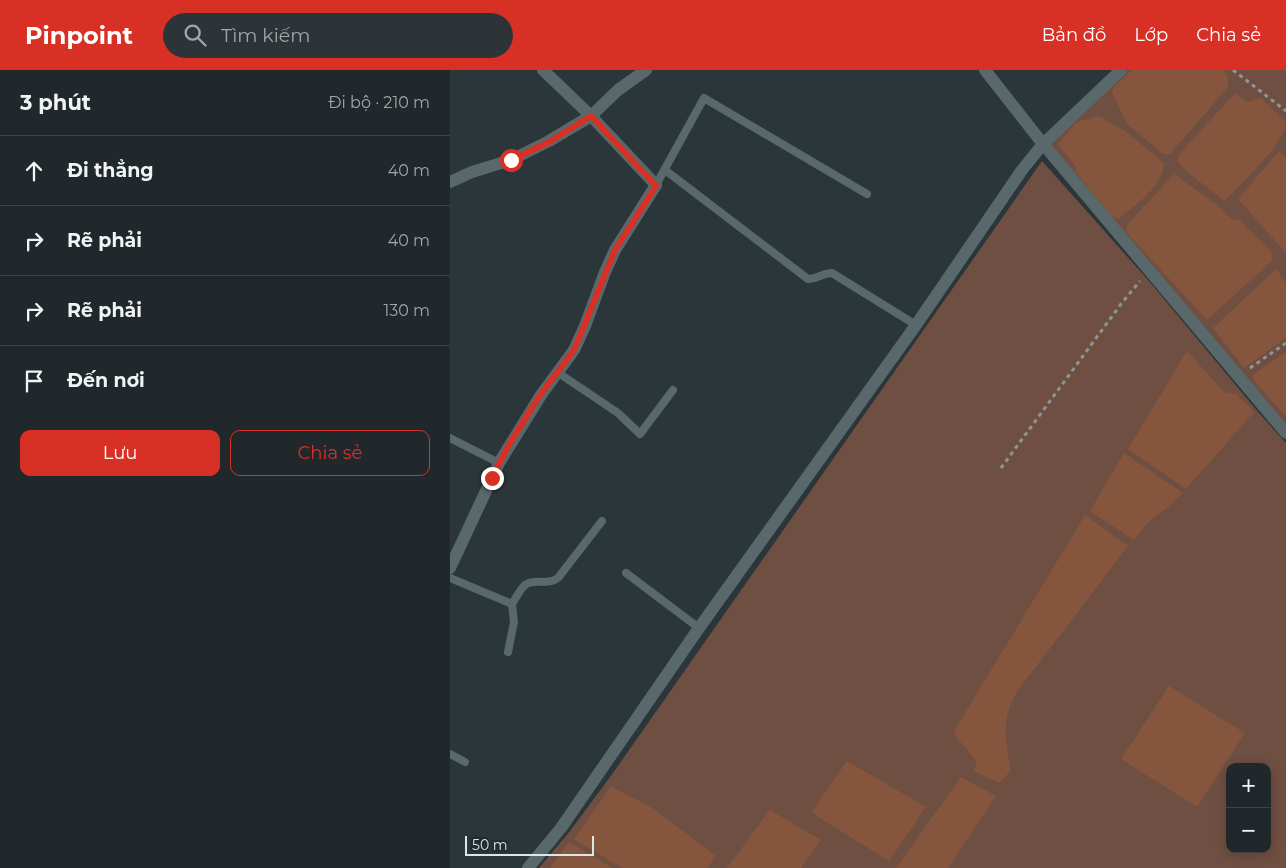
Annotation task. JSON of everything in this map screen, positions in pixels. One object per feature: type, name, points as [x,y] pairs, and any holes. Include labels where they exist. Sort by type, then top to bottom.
[{"type":"street","points":[[450,568],[453,555],[499,463],[540,395],[574,350],[581,337],[615,250],[656,186],[591,116],[543,70]]},
{"type":"street","points":[[450,182],[472,172],[511,160],[549,142],[591,116],[624,86],[646,70]]},
{"type":"street","points":[[985,70],[1043,144],[1286,433]]},
{"type":"street","points":[[528,868],[562,828],[699,628],[768,535],[916,325],[1022,170],[1043,144],[1121,70]]},
{"type":"lane","points":[[656,186],[704,98],[867,194]]},
{"type":"lane","points":[[665,170],[808,279],[832,273],[916,325]]},
{"type":"lane","points":[[557,372],[618,413],[640,434],[673,390]]},
{"type":"lane","points":[[450,438],[499,463]]},
{"type":"lane","points":[[508,652],[514,622],[512,604],[524,585],[553,582],[558,578],[602,521]]},
{"type":"lane","points":[[626,573],[699,628]]},
{"type":"lane","points":[[450,578],[512,604]]},
{"type":"lane","points":[[450,754],[465,762]]},
{"type":"path","points":[[1233,70],[1286,112]]},
{"type":"path","points":[[1001,468],[1121,304],[1149,271]]},
{"type":"path","points":[[1237,377],[1286,343]]},
{"type":"shaded area","points":[[1127,70],[1286,70],[1286,425],[1048,145]]},
{"type":"shaded area","points":[[1132,70],[1222,70],[1228,76],[1228,87],[1170,154],[1163,154],[1127,124],[1112,92],[1115,86]]},
{"type":"shaded area","points":[[1235,93],[1248,102],[1261,98],[1286,122],[1279,141],[1271,152],[1225,201],[1187,172],[1178,162],[1178,156]]},
{"type":"shaded area","points":[[1099,116],[1125,131],[1164,163],[1159,180],[1154,187],[1119,219],[1112,217],[1075,171],[1077,168],[1058,144],[1077,122]]},
{"type":"shaded area","points":[[1279,151],[1286,158],[1286,253],[1238,199]]},
{"type":"shaded area","points":[[1042,161],[1149,281],[1286,443],[1286,868],[539,868],[570,831],[613,773]]},
{"type":"shaded area","points":[[1174,174],[1216,204],[1233,220],[1238,219],[1273,253],[1272,261],[1207,320],[1126,232],[1127,225]]},
{"type":"shaded area","points":[[1276,269],[1286,283],[1286,338],[1244,368],[1213,328]]},
{"type":"shaded area","points":[[1187,351],[1224,392],[1236,394],[1254,412],[1186,489],[1128,449]]},
{"type":"shaded area","points":[[1286,352],[1286,417],[1253,379],[1254,374]]},
{"type":"shaded area","points":[[1124,453],[1183,493],[1151,519],[1134,540],[1090,511]]},
{"type":"shaded area","points":[[1085,515],[1128,546],[1016,693],[1006,722],[1007,749],[1011,770],[1000,783],[974,771],[977,762],[954,734]]},
{"type":"shaded area","points":[[1169,686],[1245,733],[1197,807],[1121,759]]},
{"type":"shaded area","points":[[847,761],[926,807],[889,861],[818,817],[812,811]]},
{"type":"shaded area","points":[[961,777],[996,796],[948,868],[896,868]]},
{"type":"shaded area","points":[[611,786],[654,809],[716,856],[707,868],[622,868],[574,839]]},
{"type":"shaded area","points":[[770,810],[821,840],[801,868],[727,868]]},
{"type":"shaded area","points":[[569,842],[612,868],[550,868]]},
{"type":"route","points":[[492,478],[508,446],[540,395],[574,350],[581,337],[594,299],[615,250],[656,186],[591,116],[549,142],[511,160]]}]
